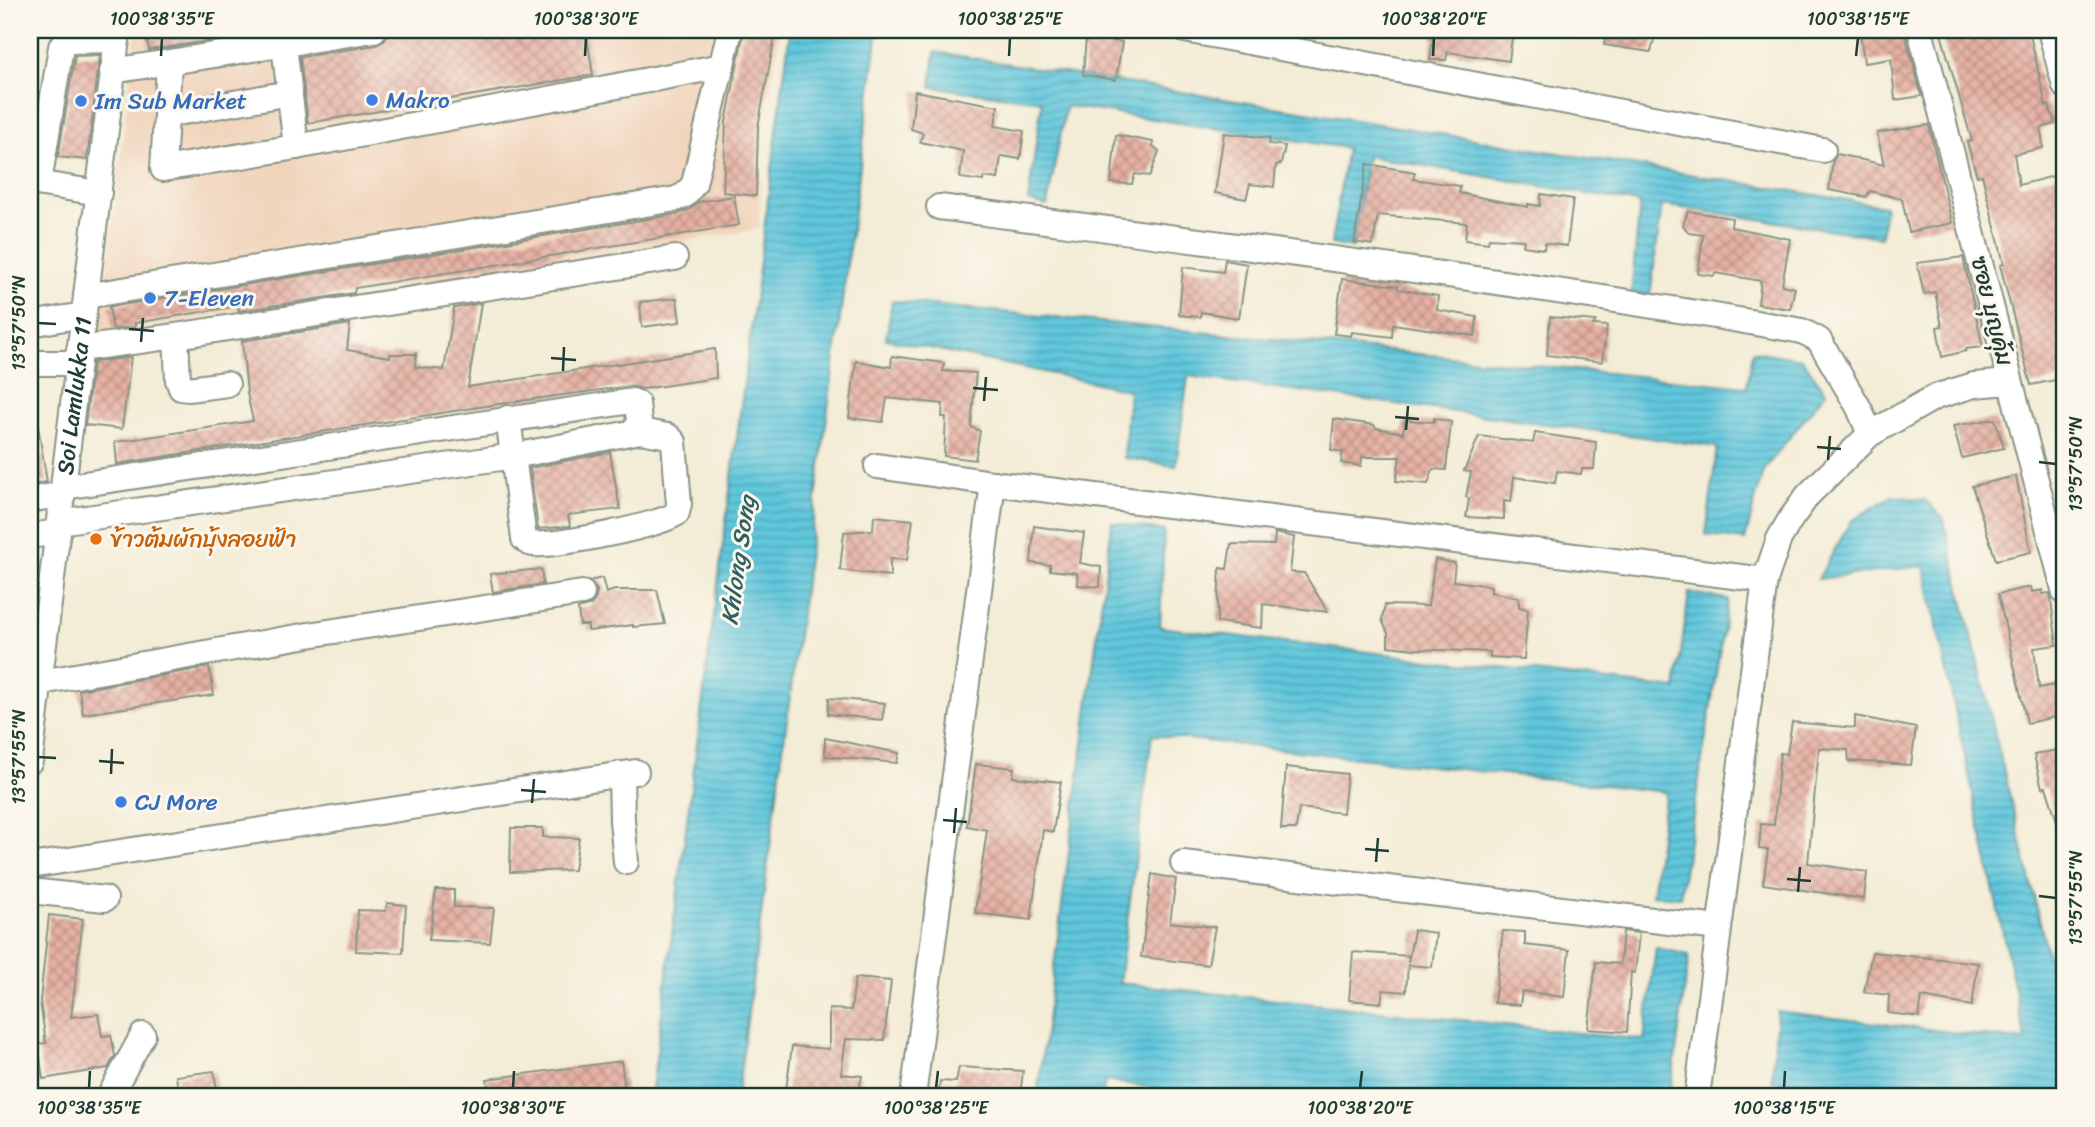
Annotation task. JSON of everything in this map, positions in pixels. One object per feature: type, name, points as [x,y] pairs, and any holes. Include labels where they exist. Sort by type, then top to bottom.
[{"type":"street","points":[[112,71],[374,30]]},
{"type":"street","points":[[30,324],[84,306],[676,199],[685,195],[694,184],[730,30]]},
{"type":"street","points":[[1185,30],[1823,150]]},
{"type":"street","name":"ซอย บุญคุ้ม","points":[[1920,30],[2065,593]]},
{"type":"street","points":[[2050,30],[2065,86]]},
{"type":"street","points":[[99,193],[34,183],[61,47],[67,41],[117,35]]},
{"type":"street","name":"Soi Lamlukka 11","points":[[31,750],[117,35]]},
{"type":"street","points":[[284,45],[296,147]]},
{"type":"street","points":[[169,63],[163,169],[296,147],[722,66]]},
{"type":"street","points":[[166,115],[290,93]]},
{"type":"street","points":[[939,207],[1629,300],[1802,331],[1819,340],[1859,408],[1870,434]]},
{"type":"street","points":[[30,363],[176,337],[675,258]]},
{"type":"street","points":[[176,337],[178,380],[181,387],[188,389],[227,384]]},
{"type":"street","points":[[1697,1097],[1765,580],[1779,539],[1808,495],[1870,434],[1936,397],[1974,385],[2010,382]]},
{"type":"street","points":[[30,500],[64,490],[508,418],[635,401],[640,431]]},
{"type":"street","points":[[30,536],[58,527],[514,456],[640,431],[668,436],[674,442],[679,504],[677,513],[662,522],[578,539],[529,543],[524,539],[514,456],[508,418]]},
{"type":"street","points":[[877,466],[1765,580]]},
{"type":"street","points":[[913,1097],[993,483]]},
{"type":"street","points":[[41,682],[308,635],[582,593]]},
{"type":"street","points":[[30,866],[629,773],[622,820],[626,862]]},
{"type":"street","points":[[1183,863],[1718,928]]},
{"type":"street","points":[[30,891],[105,899]]},
{"type":"street","points":[[109,1097],[143,1035]]},
{"type":"shaded area","points":[[136,30],[780,30],[763,125],[759,229],[99,334]]},
{"type":"water","name":"Khlong Song","points":[[790,30],[878,30],[737,1097],[651,1097]]},
{"type":"water","points":[[935,52],[1885,206],[1881,237],[1662,205],[1650,297],[1631,294],[1640,203],[1367,156],[1353,248],[1331,244],[1347,148],[1066,106],[1047,206],[1028,201],[1042,101],[931,87]]},
{"type":"water","points":[[892,301],[1747,387],[1753,351],[1802,359],[1826,392],[1763,471],[1745,540],[1706,535],[1717,447],[1188,376],[1176,466],[1124,458],[1129,390],[886,339]]},
{"type":"water","points":[[1892,496],[1925,500],[1943,517],[2065,1026],[2065,1097],[1872,1097],[1772,1081],[1777,1011],[2026,1041],[1924,566],[1818,579],[1851,521]]},
{"type":"water","points":[[1112,522],[1164,531],[1160,627],[1676,689],[1689,593],[1728,599],[1680,897],[1652,895],[1666,792],[1152,735],[1119,983],[1644,1040],[1656,948],[1689,955],[1670,1097],[1221,1097],[1105,1081],[1102,1097],[1037,1097]]},
{"type":"building","points":[[145,30],[235,30],[235,37],[149,50]]},
{"type":"building","name":"Makro","points":[[411,30],[586,30],[593,75],[308,123],[300,57],[376,45],[384,41],[388,33]]},
{"type":"building","points":[[744,30],[776,30],[758,127],[756,196],[723,192],[726,122]]},
{"type":"building","points":[[1434,30],[1513,30],[1509,61],[1448,52],[1446,60],[1430,60]]},
{"type":"building","points":[[1607,30],[1656,30],[1651,52],[1604,45]]},
{"type":"building","points":[[1860,30],[1904,30],[1922,96],[1895,100],[1891,59],[1864,63]]},
{"type":"building","points":[[1940,30],[2029,30],[2046,106],[2049,105],[2055,124],[2041,128],[2043,148],[2014,154],[2019,185],[2065,173],[2065,321],[2058,322],[2065,347],[2065,378],[2031,385],[2000,265],[2004,264],[1982,175],[1977,176],[1967,142],[1972,141]]},
{"type":"building","points":[[1086,37],[1122,42],[1116,80],[1083,75]]},
{"type":"building","name":"Im Sub Market","points":[[100,55],[87,160],[58,157],[75,56]]},
{"type":"building","points":[[915,91],[998,106],[995,126],[1024,131],[1020,159],[1001,156],[998,179],[984,177],[983,181],[960,178],[963,151],[920,142],[923,133],[911,129]]},
{"type":"building","points":[[1929,125],[1952,223],[1909,232],[1902,199],[1870,191],[1866,197],[1829,190],[1833,160],[1837,154],[1884,165],[1877,133]]},
{"type":"building","points":[[1224,133],[1270,138],[1269,144],[1285,146],[1281,164],[1276,165],[1274,187],[1250,184],[1246,199],[1215,193]]},
{"type":"building","points":[[1116,135],[1153,142],[1153,146],[1159,151],[1150,176],[1135,174],[1132,184],[1111,183]]},
{"type":"building","points":[[1367,164],[1415,172],[1413,179],[1460,186],[1459,193],[1528,207],[1528,204],[1540,206],[1541,194],[1573,199],[1567,246],[1545,243],[1544,249],[1523,246],[1524,240],[1489,238],[1488,243],[1465,240],[1467,223],[1378,215],[1373,245],[1354,242]]},
{"type":"building","points":[[734,196],[739,225],[355,288],[354,293],[239,311],[238,306],[113,329],[109,307],[678,214],[691,209],[698,202]]},
{"type":"building","points":[[1688,211],[1732,218],[1731,227],[1790,239],[1782,285],[1795,288],[1790,309],[1758,304],[1761,281],[1715,273],[1714,276],[1698,274],[1703,235],[1689,233],[1683,225]]},
{"type":"building","points":[[1963,257],[1983,347],[1942,357],[1937,327],[1942,326],[1935,292],[1924,294],[1917,263]]},
{"type":"building","points":[[1225,260],[1247,264],[1239,318],[1201,312],[1200,317],[1179,315],[1183,267],[1223,272]]},
{"type":"building","points":[[1342,279],[1398,286],[1398,289],[1438,296],[1437,310],[1477,317],[1475,336],[1393,324],[1392,337],[1352,332],[1351,336],[1334,334]]},
{"type":"building","points":[[677,298],[680,322],[642,327],[640,302]]},
{"type":"building","points":[[481,303],[468,387],[715,349],[716,378],[643,389],[630,386],[505,403],[117,464],[115,442],[253,421],[247,393],[242,341],[350,324],[347,350],[390,357],[390,354],[416,354],[415,367],[444,370],[454,308]]},
{"type":"building","points":[[1550,317],[1596,321],[1593,325],[1607,326],[1602,362],[1547,355]]},
{"type":"building","points":[[892,356],[944,363],[943,371],[976,373],[971,427],[980,431],[975,460],[944,456],[946,417],[942,417],[943,404],[887,398],[883,422],[849,418],[856,361],[891,367]]},
{"type":"building","points":[[131,357],[122,429],[85,425],[93,362]]},
{"type":"building","points":[[1434,418],[1451,422],[1446,470],[1433,469],[1428,484],[1396,481],[1400,457],[1362,457],[1361,466],[1341,463],[1343,452],[1331,450],[1334,419],[1403,433],[1405,420],[1434,422]]},
{"type":"building","points":[[1995,419],[2004,448],[1962,458],[1953,426]]},
{"type":"building","points":[[30,426],[38,426],[47,482],[30,485]]},
{"type":"building","points":[[1535,433],[1596,442],[1594,469],[1582,469],[1581,474],[1557,471],[1555,483],[1514,477],[1511,502],[1504,501],[1504,519],[1466,517],[1469,499],[1466,497],[1471,472],[1464,471],[1479,436],[1533,443]]},
{"type":"building","points":[[610,452],[620,509],[568,515],[570,526],[538,529],[530,468]]},
{"type":"building","points":[[2016,476],[2031,552],[1996,560],[1972,486]]},
{"type":"building","points":[[874,516],[913,520],[907,560],[890,559],[890,576],[840,570],[844,532],[873,530]]},
{"type":"building","points":[[1034,526],[1084,533],[1080,563],[1101,567],[1100,587],[1078,585],[1077,573],[1050,570],[1050,565],[1031,563]]},
{"type":"building","points":[[1275,533],[1294,537],[1290,572],[1304,573],[1328,612],[1263,604],[1262,628],[1217,622],[1220,568],[1227,569],[1231,544],[1274,545]]},
{"type":"building","points":[[1435,559],[1455,563],[1453,581],[1491,586],[1491,592],[1519,598],[1519,607],[1528,609],[1524,659],[1490,657],[1490,652],[1388,646],[1388,633],[1382,620],[1385,605],[1428,606]]},
{"type":"building","points":[[541,569],[543,584],[493,592],[490,574]]},
{"type":"building","points":[[602,578],[606,593],[615,590],[657,590],[665,624],[588,631],[588,625],[580,625],[578,609],[591,605],[596,598],[597,590],[589,581]]},
{"type":"building","points":[[2031,587],[2032,592],[2043,590],[2042,594],[2050,593],[2057,645],[2034,648],[2039,688],[2065,683],[2065,715],[2027,723],[1998,594]]},
{"type":"building","points":[[209,667],[214,695],[83,714],[79,690]]},
{"type":"building","points":[[829,698],[885,703],[882,720],[828,714]]},
{"type":"building","points":[[1855,716],[1916,728],[1911,765],[1849,761],[1848,750],[1819,748],[1808,863],[1867,872],[1864,899],[1763,884],[1768,850],[1759,849],[1761,824],[1774,825],[1780,753],[1787,754],[1792,722],[1855,728]]},
{"type":"building","points":[[825,738],[899,753],[897,763],[825,756]]},
{"type":"building","points":[[2065,748],[2065,834],[2061,834],[2046,787],[2042,788],[2034,755]]},
{"type":"building","points":[[976,764],[1014,768],[1013,777],[1061,782],[1053,832],[1043,830],[1031,920],[975,913],[987,830],[967,826]]},
{"type":"building","points":[[1286,767],[1347,774],[1343,813],[1299,808],[1296,829],[1281,829]]},
{"type":"building","points":[[511,828],[543,828],[543,837],[579,838],[574,870],[510,872]]},
{"type":"building","points":[[1152,874],[1176,879],[1170,922],[1215,927],[1208,965],[1141,957]]},
{"type":"building","points":[[436,890],[454,890],[454,907],[494,908],[490,943],[429,940]]},
{"type":"building","points":[[387,903],[406,905],[403,953],[356,951],[358,910],[386,911]]},
{"type":"building","points":[[49,915],[83,919],[71,1017],[98,1014],[102,1036],[111,1035],[115,1056],[108,1068],[43,1079],[38,1044],[46,1043],[40,1001]]},
{"type":"building","points":[[1414,930],[1436,933],[1432,967],[1408,965],[1406,992],[1383,990],[1381,1003],[1349,1000],[1353,952],[1409,956],[1408,963]]},
{"type":"building","points":[[1503,931],[1525,932],[1525,945],[1569,950],[1564,997],[1522,991],[1520,1005],[1494,1003]]},
{"type":"building","points":[[1623,931],[1639,933],[1635,973],[1631,972],[1627,1032],[1588,1029],[1596,962],[1620,964]]},
{"type":"building","points":[[1872,952],[1978,963],[1972,1006],[1922,997],[1919,1017],[1888,1013],[1889,995],[1864,992]]},
{"type":"building","points":[[855,978],[891,981],[884,1040],[846,1039],[841,1074],[862,1076],[858,1096],[835,1094],[834,1097],[785,1097],[792,1046],[829,1049],[829,1009],[851,1010]]},
{"type":"building","points":[[621,1061],[626,1097],[490,1097],[487,1079]]},
{"type":"building","points":[[959,1067],[1023,1071],[1020,1097],[938,1097],[940,1081],[956,1082]]},
{"type":"building","points":[[214,1071],[218,1097],[179,1097],[176,1076]]},
{"type":"place","name":"Makro","points":[[372,100]]},
{"type":"place","name":"Im Sub Market","points":[[81,101]]},
{"type":"place","name":"7-Eleven","points":[[150,298]]},
{"type":"place","name":"ข้าวต้มผักบุ้งลอยฟ้า","points":[[96,539]]},
{"type":"place","name":"CJ More","points":[[121,802]]}]
